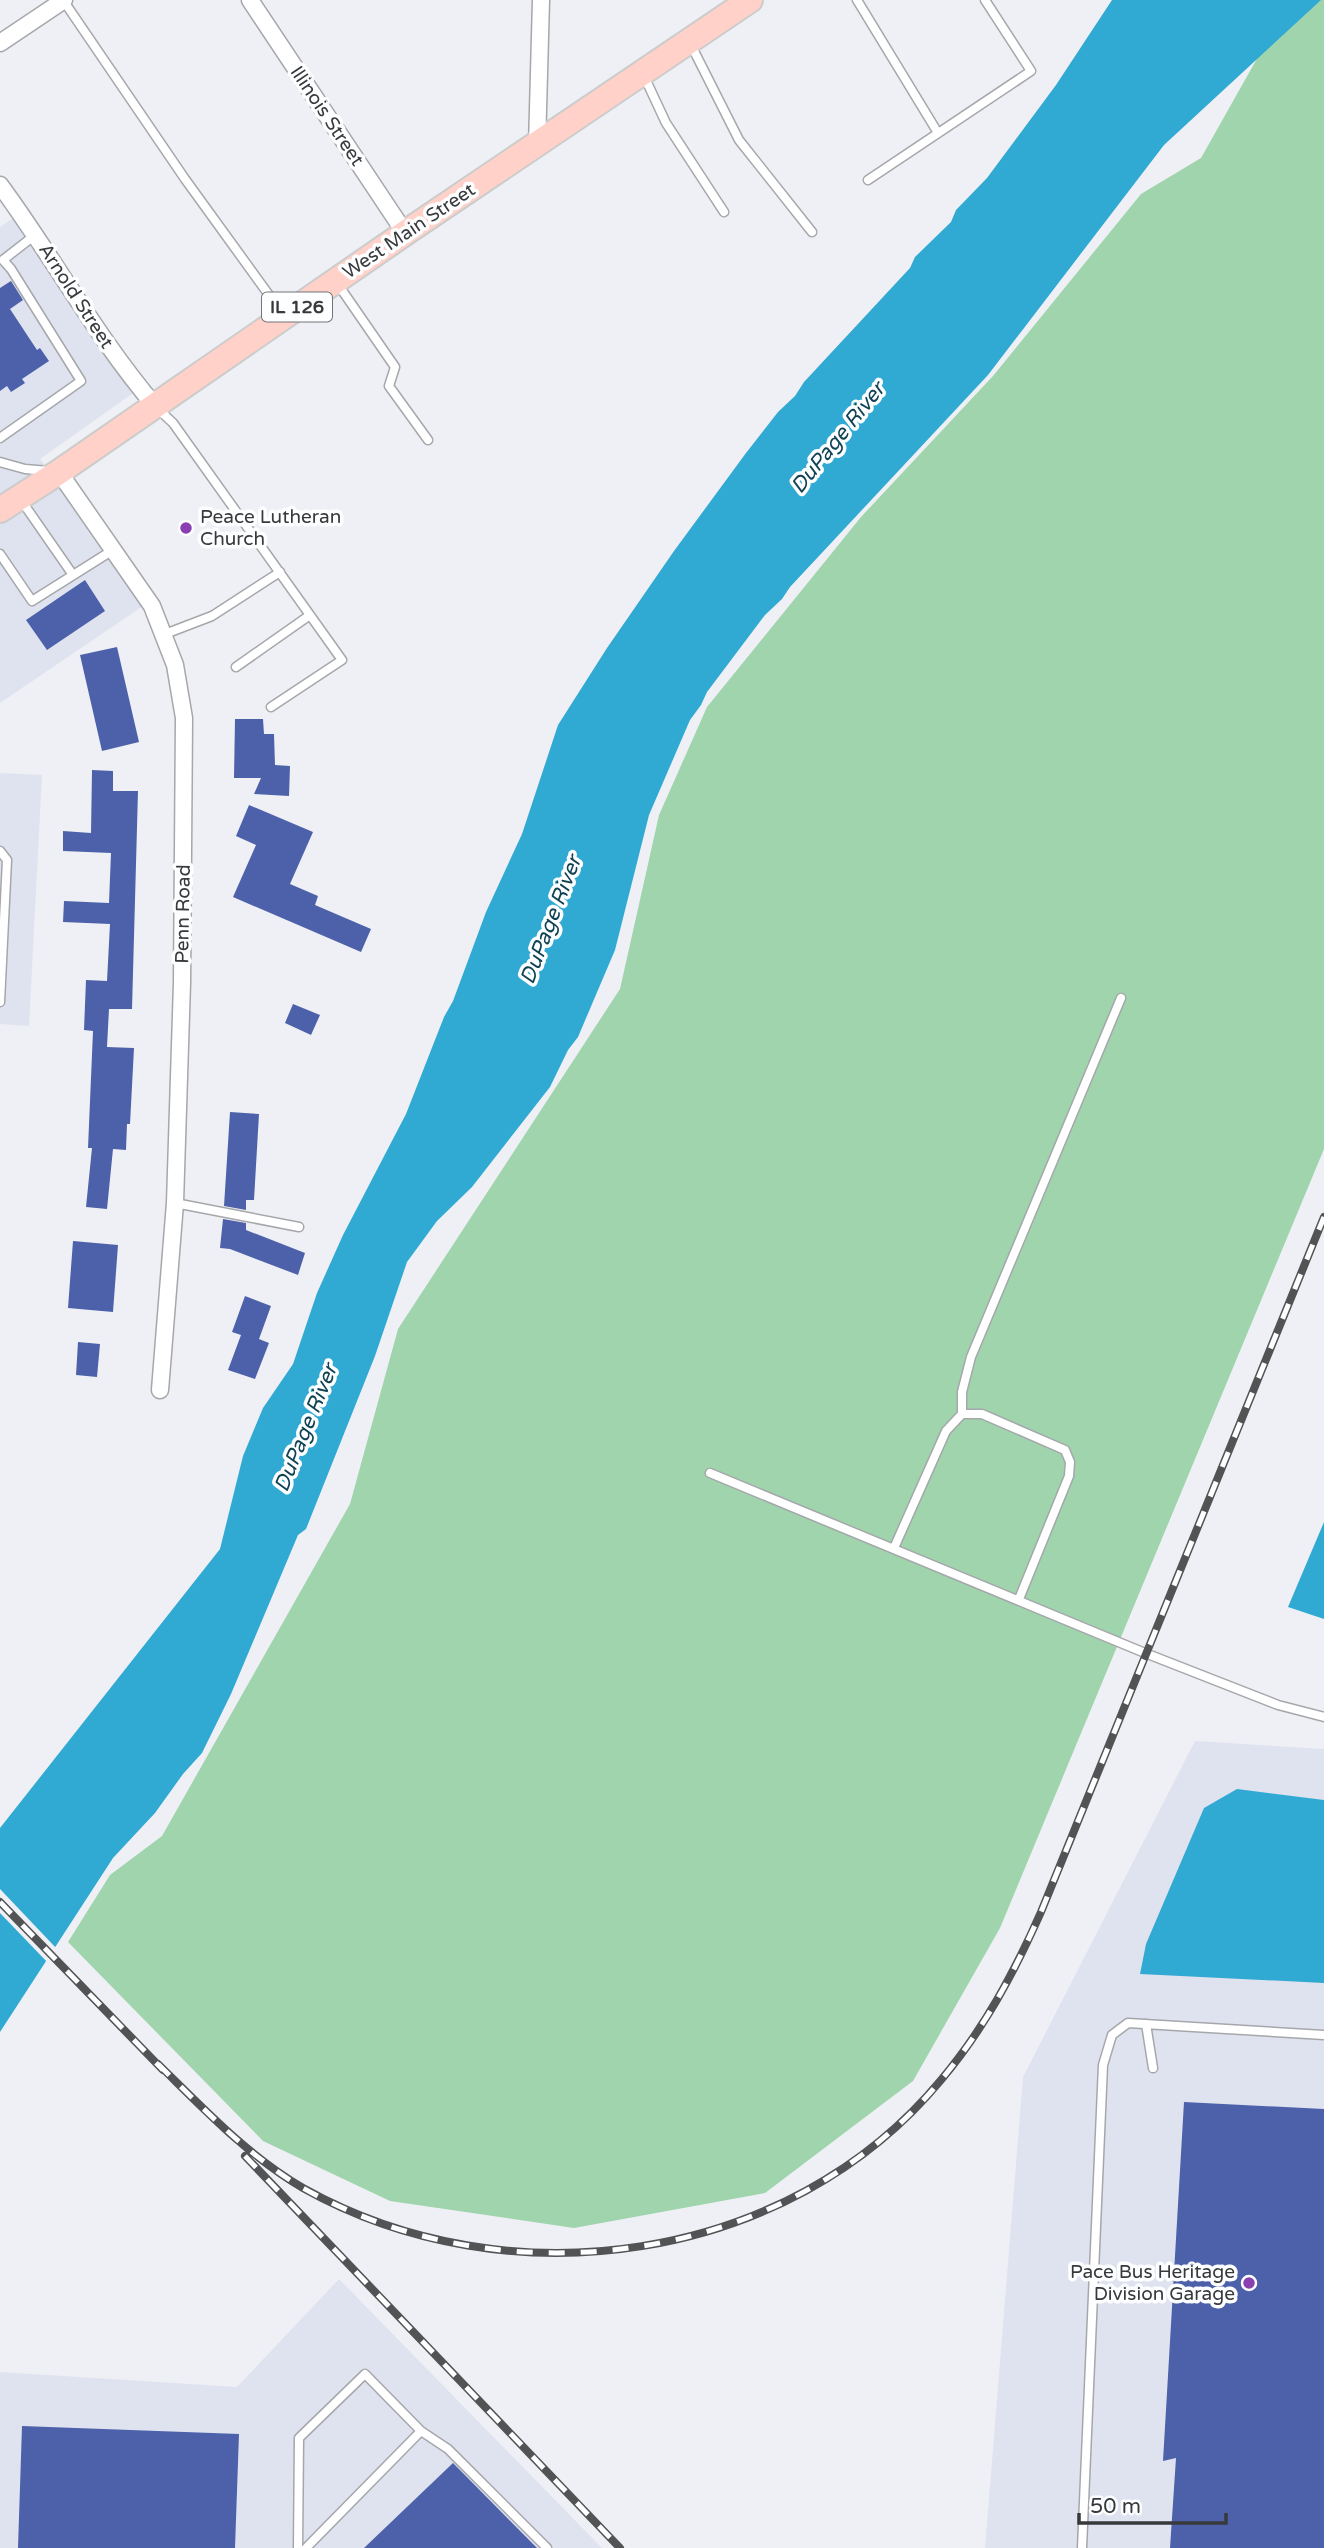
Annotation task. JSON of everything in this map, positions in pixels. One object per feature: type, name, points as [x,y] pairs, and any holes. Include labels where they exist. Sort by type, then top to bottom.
[{"type":"main road","name":"West Main Street","points":[[10,504],[750,0]]},
{"type":"street","points":[[0,43],[64,0]]},
{"type":"street","name":"Illinois Street","points":[[250,0],[405,233]]},
{"type":"street","points":[[537,146],[541,0]]},
{"type":"street","name":"Arnold Street","points":[[0,185],[36,234],[127,373],[155,406]]},
{"type":"street","name":"Penn Road","points":[[59,472],[152,606],[165,634],[182,695],[186,754],[182,983],[174,1203],[160,1390]]},
{"type":"lane","points":[[64,0],[185,179],[284,316]]},
{"type":"lane","points":[[857,0],[939,133]]},
{"type":"lane","points":[[868,180],[1031,71],[985,0]]},
{"type":"lane","points":[[689,41],[739,140],[812,232]]},
{"type":"lane","points":[[643,73],[666,123],[724,212]]},
{"type":"lane","points":[[0,438],[81,381],[1,261],[36,234]]},
{"type":"lane","points":[[335,281],[395,367],[389,386],[428,440]]},
{"type":"lane","points":[[155,406],[173,423],[342,660],[271,707]]},
{"type":"lane","points":[[0,462],[25,469],[59,472]]},
{"type":"lane","points":[[10,504],[73,575]]},
{"type":"lane","points":[[0,555],[32,601],[113,550]]},
{"type":"lane","points":[[165,634],[212,616],[280,572]]},
{"type":"lane","points":[[236,667],[310,615]]},
{"type":"lane","points":[[0,851],[7,859],[0,1002]]},
{"type":"lane","points":[[894,1548],[946,1431],[962,1414],[962,1392],[971,1357],[1121,998]]},
{"type":"lane","points":[[174,1203],[299,1227]]},
{"type":"lane","points":[[962,1414],[982,1414],[1065,1450],[1070,1462],[1069,1476],[1019,1599]]},
{"type":"lane","points":[[710,1473],[1145,1653],[1278,1705],[1324,1717]]},
{"type":"lane","points":[[1082,2548],[1102,2065],[1112,2035],[1129,2023],[1324,2035]]},
{"type":"lane","points":[[1146,2024],[1153,2068]]},
{"type":"lane","points":[[298,2548],[299,2438],[365,2374],[421,2431],[449,2449],[547,2548]]},
{"type":"lane","points":[[306,2548],[421,2431]]},
{"type":"shaded area","points":[[13,218],[139,389],[40,459],[146,604],[0,703],[0,227]]},
{"type":"shaded area","points":[[0,773],[42,775],[29,1026],[0,1024]]},
{"type":"shaded area","name":"Pace Bus Heritage Division Garage","points":[[1195,1741],[1324,1749],[1324,2548],[985,2548],[1023,2077]]},
{"type":"shaded area","points":[[339,2279],[602,2548],[0,2548],[0,2372],[237,2387]]},
{"type":"green space","points":[[1290,0],[1324,0],[1324,1149],[1000,1928],[913,2081],[765,2193],[574,2228],[390,2201],[263,2141],[68,1942],[110,1875],[162,1836],[350,1504],[398,1329],[620,989],[659,815],[707,707],[861,517],[993,376],[1141,194],[1201,158]]},
{"type":"water","name":"DuPage River","points":[[1112,0],[1321,0],[1164,145],[988,375],[765,615],[707,692],[690,720],[649,815],[615,950],[578,1037],[568,1050],[550,1087],[472,1187],[437,1221],[407,1262],[375,1356],[306,1529],[298,1535],[231,1694],[202,1753],[155,1813],[113,1858],[0,2032],[0,1828],[220,1549],[243,1456],[263,1408],[293,1364],[317,1293],[343,1235],[406,1114],[486,912],[522,834],[558,725],[674,551],[746,453],[804,382],[910,268],[915,257],[951,222],[956,210],[987,178],[1056,85]]},
{"type":"water","points":[[1324,1522],[1324,1619],[1288,1607]]},
{"type":"water","points":[[1237,1789],[1324,1800],[1324,1983],[1140,1974],[1146,1944],[1204,1808]]},
{"type":"pier","points":[[0,1889],[58,1950],[49,1964],[0,1913]]},
{"type":"building","points":[[11,281],[23,300],[10,309],[37,350],[40,348],[49,361],[22,379],[25,383],[11,392],[7,386],[0,391],[0,288]]},
{"type":"building","points":[[85,580],[105,611],[47,650],[26,620]]},
{"type":"building","points":[[117,647],[139,742],[102,751],[80,655]]},
{"type":"building","points":[[235,719],[263,719],[264,734],[274,734],[275,765],[290,766],[289,796],[254,794],[261,778],[234,778]]},
{"type":"building","points":[[92,770],[113,771],[113,791],[138,791],[132,1009],[109,1009],[107,1047],[134,1048],[130,1124],[127,1124],[126,1150],[113,1149],[107,1209],[86,1207],[92,1148],[88,1148],[93,1031],[84,1030],[86,980],[107,981],[110,924],[63,922],[64,901],[109,903],[111,853],[63,851],[63,831],[91,833]]},
{"type":"building","points":[[249,805],[313,832],[290,884],[318,896],[315,905],[371,929],[361,952],[233,897],[256,845],[236,836]]},
{"type":"building","points":[[293,1004],[320,1015],[311,1035],[285,1023]]},
{"type":"building","points":[[230,1112],[259,1114],[254,1200],[246,1200],[246,1210],[224,1206]]},
{"type":"building","points":[[223,1219],[246,1223],[246,1230],[305,1253],[298,1275],[230,1249],[220,1248]]},
{"type":"building","points":[[73,1241],[118,1245],[113,1312],[68,1308]]},
{"type":"building","points":[[245,1296],[271,1306],[259,1339],[269,1343],[255,1379],[228,1370],[241,1335],[232,1332]]},
{"type":"building","points":[[78,1342],[100,1344],[97,1377],[76,1375]]},
{"type":"building","name":"Pace Bus Heritage Division Garage","points":[[1184,2102],[1324,2109],[1324,2548],[1170,2548],[1176,2458],[1163,2461]]},
{"type":"building","points":[[22,2426],[239,2434],[235,2548],[18,2548]]},
{"type":"building","points":[[453,2463],[537,2548],[364,2548]]},
{"type":"railway","points":[[158,2064],[245,2146],[303,2188],[383,2224],[468,2246],[555,2253],[642,2246],[726,2225],[806,2191],[878,2142],[957,2061],[997,2000],[1031,1935],[1324,1217]]},
{"type":"railway","points":[[0,1902],[163,2070]]},
{"type":"railway","points":[[245,2156],[620,2548]]},
{"type":"place","name":"Peace Lutheran Church","points":[[186,528]]},
{"type":"place","name":"Pace Bus Heritage Division Garage","points":[[1249,2283]]}]
